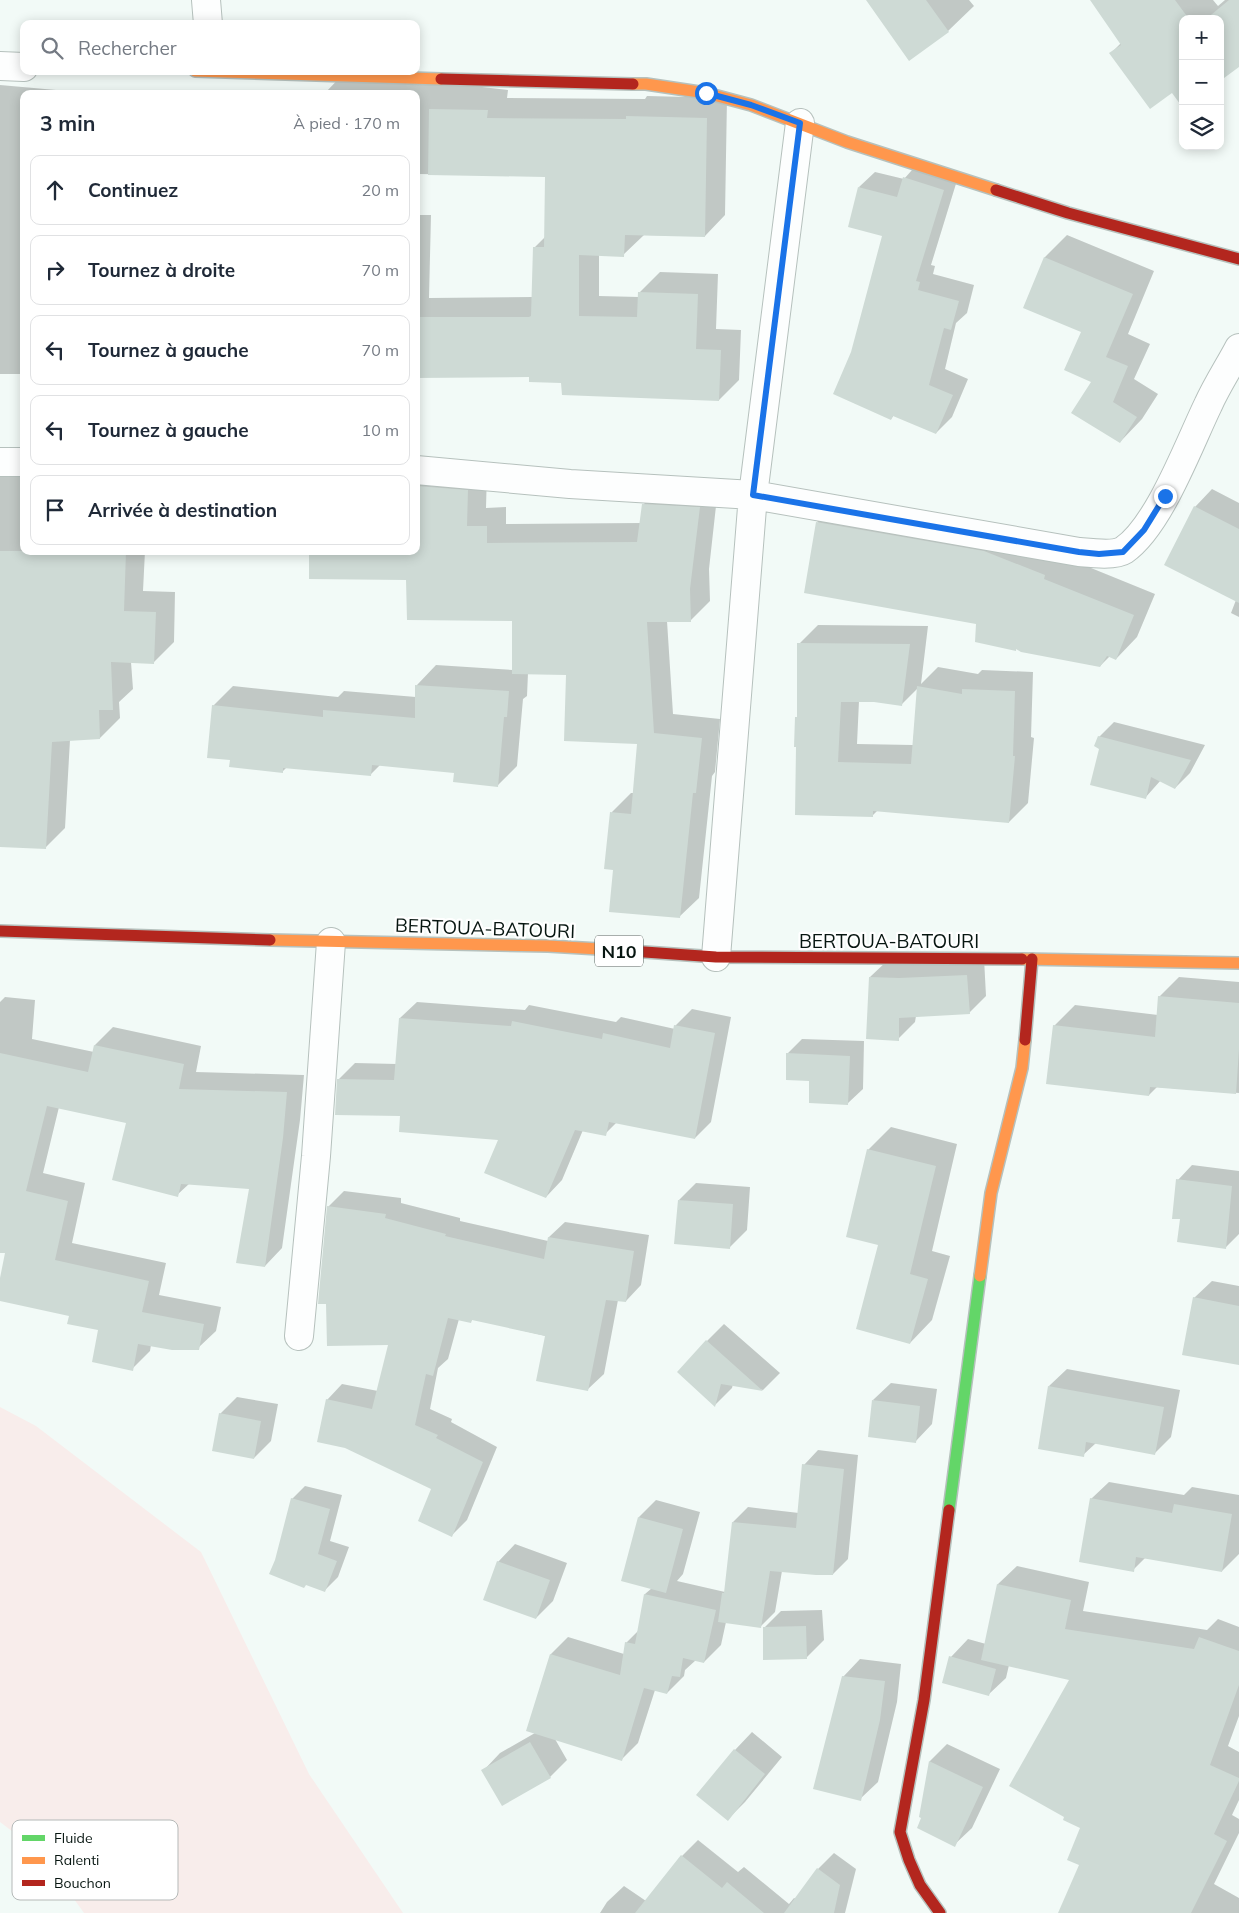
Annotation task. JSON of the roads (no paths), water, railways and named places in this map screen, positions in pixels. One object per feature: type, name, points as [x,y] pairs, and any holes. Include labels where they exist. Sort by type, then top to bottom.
[{"type":"main road","points":[[323,75],[604,85],[646,84],[706,93],[751,105],[847,142],[1068,213],[1239,259]]},
{"type":"main road","name":"BERTOUA-BATOURI","points":[[0,931],[331,942],[548,946],[716,957],[1032,959],[1239,963]]},
{"type":"main road","points":[[940,1913],[920,1885],[908,1860],[900,1832],[924,1700],[991,1193],[1022,1068],[1032,959]]},
{"type":"street","points":[[206,0],[208,20]]},
{"type":"street","points":[[0,66],[20,67]]},
{"type":"street","points":[[716,957],[753,495],[800,123]]},
{"type":"street","points":[[420,470],[570,484],[753,495],[1079,552],[1099,554],[1123,552],[1144,530],[1165,496],[1210,402],[1239,348]]},
{"type":"street","points":[[0,462],[20,462]]},
{"type":"street","points":[[299,1336],[316,1156],[331,942]]}]
